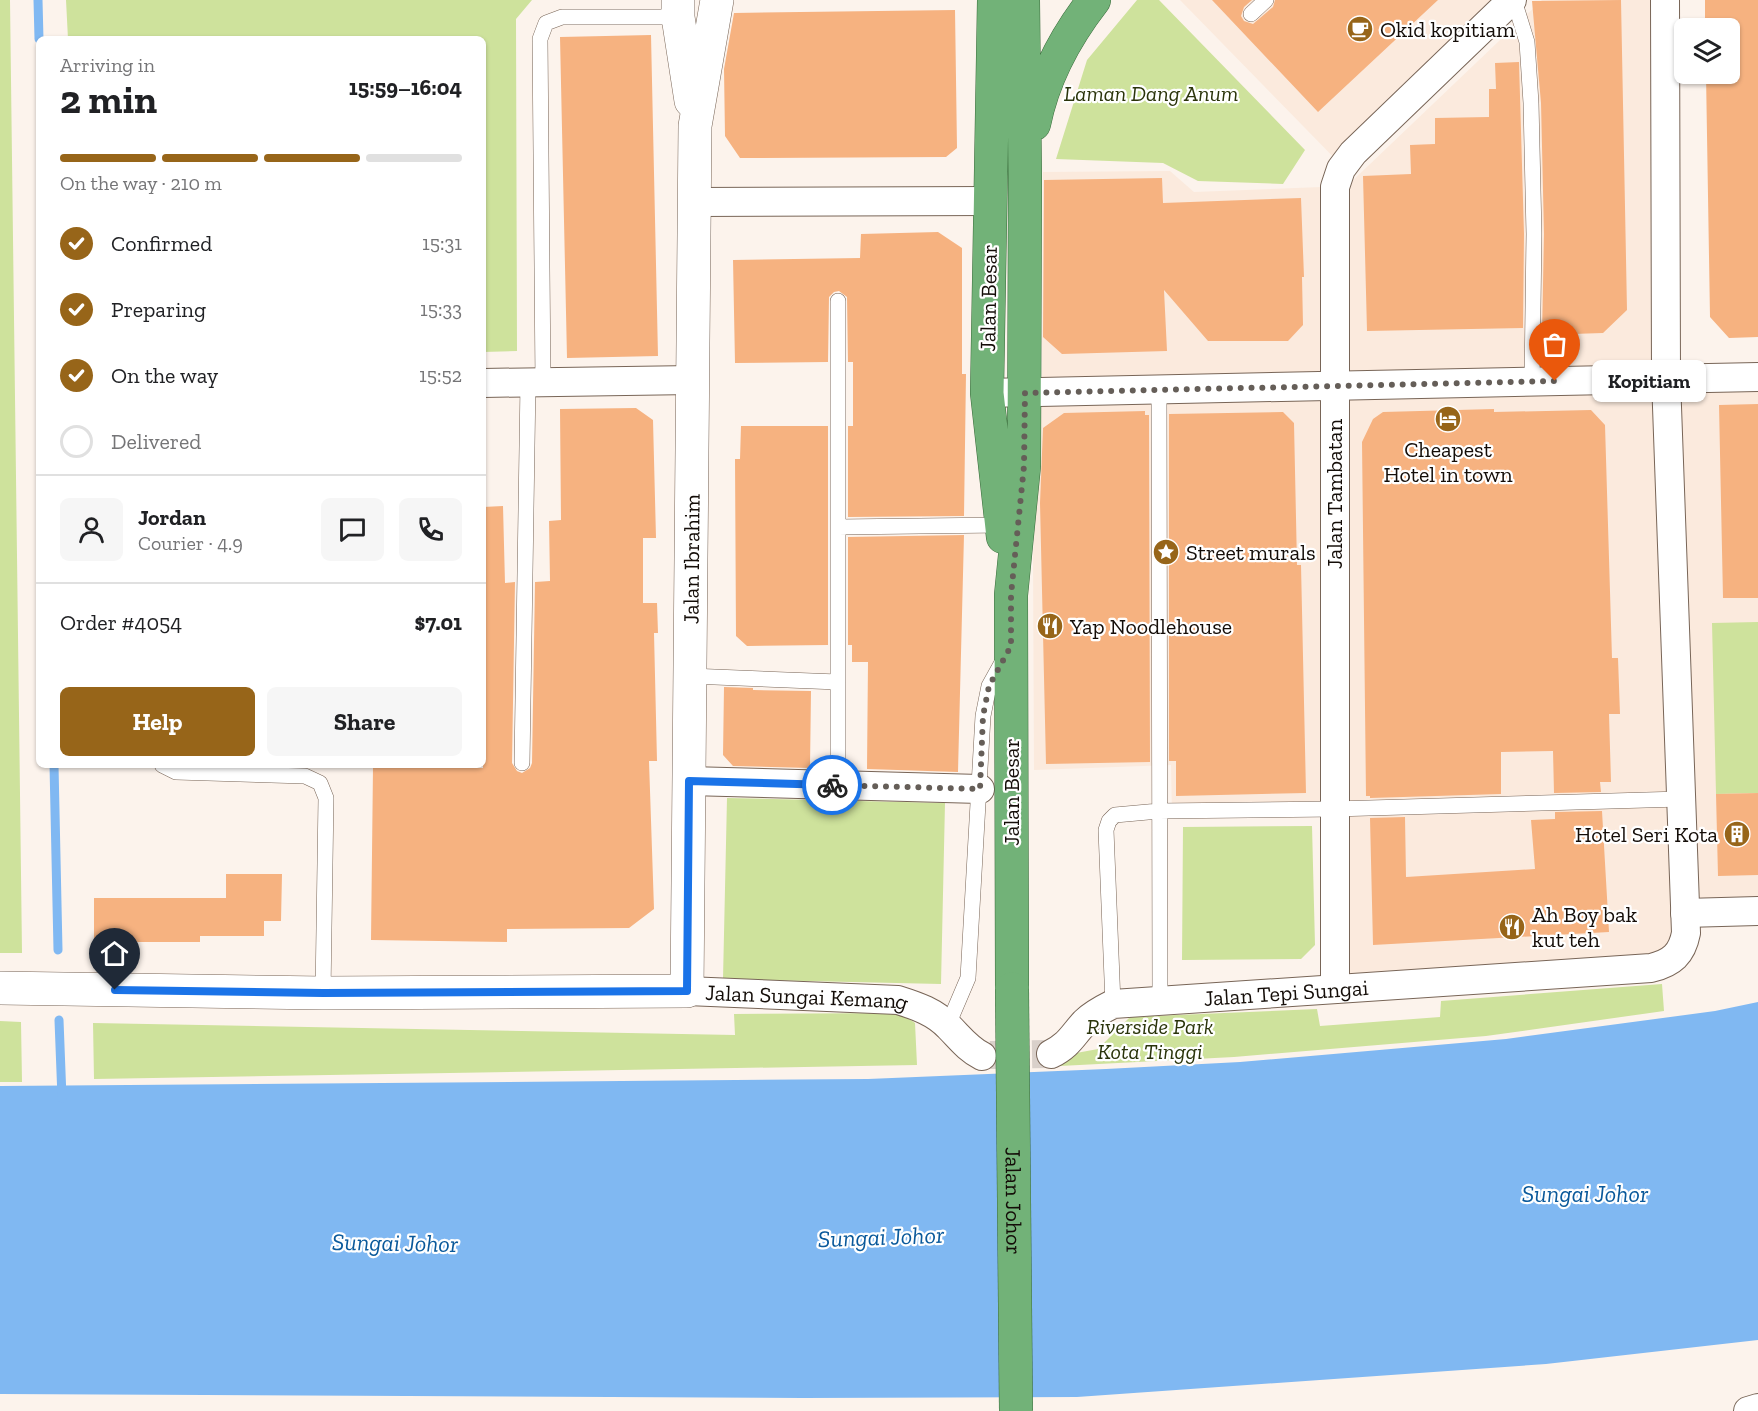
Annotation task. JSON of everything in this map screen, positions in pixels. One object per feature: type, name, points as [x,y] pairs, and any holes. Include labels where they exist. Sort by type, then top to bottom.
[{"type":"highway","name":"Jalan Besar","points":[[994,0],[987,393],[1011,595]]},
{"type":"highway","name":"Jalan Besar","points":[[1012,989],[1011,595],[1024,466],[1025,393],[1023,0]]},
{"type":"highway","points":[[1025,177],[1039,99],[1072,28],[1094,0]]},
{"type":"highway","name":"Jalan Johor","points":[[1012,989],[1016,1411]]},
{"type":"street","name":"Jalan Ibrahim","points":[[695,126],[717,0]]},
{"type":"street","name":"Jalan Tambatan","points":[[1335,989],[1334,196],[1337,177],[1353,153],[1513,0]]},
{"type":"street","points":[[1665,0],[1666,379],[1685,913],[1758,911]]},
{"type":"street","name":"Jalan Ibrahim","points":[[678,8],[695,126],[687,991]]},
{"type":"street","points":[[694,202],[990,201]]},
{"type":"street","points":[[987,393],[1758,377]]},
{"type":"street","points":[[486,383],[693,380]]},
{"type":"street","points":[[689,781],[980,789]]},
{"type":"street","name":"Jalan Tepi Sungai","points":[[1113,1004],[1651,968],[1673,960],[1681,951],[1686,933],[1685,913]]},
{"type":"street","name":"Jalan Sungai Kemang","points":[[0,988],[323,993],[687,991],[898,1000],[924,1008],[948,1025],[972,1051],[982,1056]]},
{"type":"street","points":[[1051,1054],[1065,1047],[1096,1012],[1113,1004]]},
{"type":"street","points":[[1748,1411],[1758,1408]]},
{"type":"lane","points":[[1251,14],[1266,0]]},
{"type":"lane","points":[[1513,0],[1527,42],[1530,93],[1534,234],[1533,382]]},
{"type":"lane","points":[[522,763],[536,382],[540,39],[546,23],[562,17],[678,8]]},
{"type":"lane","points":[[838,301],[838,785]]},
{"type":"lane","points":[[1159,389],[1160,1000]]},
{"type":"lane","points":[[838,526],[1002,525]]},
{"type":"lane","points":[[948,1025],[968,978],[983,716],[989,686],[1011,646]]},
{"type":"lane","points":[[690,676],[838,682]]},
{"type":"lane","points":[[168,768],[176,772],[305,776],[320,783],[326,798],[323,993]]},
{"type":"lane","points":[[1113,1004],[1106,830],[1108,821],[1115,815],[1159,810],[1334,809],[1681,799]]},
{"type":"shaded area","points":[[1180,0],[1527,0],[1349,173]]},
{"type":"shaded area","points":[[1542,0],[1657,0],[1676,366],[1758,365],[1758,900],[1674,902],[1675,940],[1654,956],[1346,974],[1345,815],[1172,816],[1171,765],[1034,770],[1033,557],[1042,379],[1043,172],[1170,171],[1194,192],[1347,186]]},
{"type":"green space","points":[[0,0],[10,0],[22,953],[0,953]]},
{"type":"green space","points":[[66,0],[532,0],[516,19],[517,351],[486,352],[486,36],[68,36]]},
{"type":"green space","name":"Laman Dang Anum","points":[[1137,0],[1159,0],[1305,150],[1283,184],[1198,181],[1163,163],[1056,159],[1087,60]]},
{"type":"green space","points":[[1758,622],[1758,793],[1716,794],[1712,623]]},
{"type":"green space","points":[[727,798],[945,803],[941,984],[723,979]]},
{"type":"green space","points":[[1312,826],[1315,945],[1301,959],[1182,960],[1183,827]]},
{"type":"green space","name":"Riverside Park Kota Tinggi","points":[[1662,984],[1664,1011],[1486,1036],[1234,1057],[1060,1066],[1060,1056],[1098,1049],[1130,1017],[1317,1009],[1320,1026],[1440,1017],[1441,1001]]},
{"type":"green space","points":[[901,1013],[915,1023],[917,1065],[94,1079],[93,1023],[735,1035],[734,1014]]},
{"type":"green space","points":[[0,1021],[21,1022],[22,1082],[0,1082]]},
{"type":"water","name":"Sungai Johor","points":[[1758,1002],[1758,1340],[1546,1364],[1077,1397],[0,1394],[0,1086],[868,1079],[1106,1069],[1240,1062],[1506,1039],[1715,1011]]},
{"type":"building","points":[[1212,0],[1252,0],[1244,7],[1241,16],[1244,21],[1253,24],[1273,7],[1275,0],[1438,0],[1318,112]]},
{"type":"building","points":[[1621,0],[1627,310],[1603,333],[1542,335],[1544,234],[1541,103],[1532,1]]},
{"type":"building","points":[[1705,0],[1758,0],[1758,337],[1729,338],[1710,317],[1706,84],[1740,84],[1740,18],[1705,18]]},
{"type":"building","points":[[955,10],[957,148],[946,157],[740,158],[725,136],[724,69],[734,13]]},
{"type":"building","points":[[651,35],[658,356],[567,358],[560,37]]},
{"type":"building","points":[[1519,62],[1524,234],[1523,328],[1367,331],[1363,176],[1411,174],[1410,145],[1435,144],[1435,118],[1489,117],[1489,89],[1496,89],[1495,63]]},
{"type":"building","points":[[1162,178],[1163,203],[1301,198],[1303,325],[1288,341],[1208,341],[1164,290],[1167,351],[1062,354],[1043,337],[1044,180]]},
{"type":"building","points":[[938,232],[962,248],[962,374],[966,374],[964,516],[848,517],[848,426],[853,426],[853,362],[848,362],[847,297],[839,291],[829,297],[828,362],[735,363],[733,260],[860,258],[861,234]]},
{"type":"building","points":[[1758,404],[1758,598],[1723,598],[1719,405]]},
{"type":"building","points":[[636,408],[653,420],[656,538],[643,538],[643,603],[657,603],[658,633],[654,633],[657,761],[649,761],[654,909],[629,928],[507,929],[507,942],[371,940],[373,768],[486,768],[486,507],[503,506],[505,583],[515,582],[512,763],[517,771],[522,773],[530,768],[532,763],[535,582],[550,581],[549,521],[561,520],[560,409]]},
{"type":"building","points":[[1494,409],[1494,412],[1591,410],[1605,425],[1612,658],[1618,658],[1620,714],[1609,714],[1611,782],[1600,782],[1601,792],[1554,793],[1553,751],[1501,752],[1501,794],[1370,798],[1366,796],[1362,442],[1373,419],[1383,412]]},
{"type":"building","points":[[1145,411],[1145,415],[1149,415],[1150,762],[1046,764],[1040,503],[1043,428],[1064,413]]},
{"type":"building","points":[[1283,412],[1294,423],[1297,565],[1301,565],[1306,793],[1176,796],[1176,761],[1169,761],[1169,414]]},
{"type":"building","points":[[741,426],[828,426],[828,645],[747,646],[736,636],[735,459],[740,459]]},
{"type":"building","points":[[964,535],[958,772],[867,769],[868,662],[852,662],[852,645],[848,645],[848,537]]},
{"type":"building","points":[[724,687],[811,691],[810,768],[733,766],[723,755]]},
{"type":"building","name":"Hotel Seri Kota","points":[[1758,793],[1758,875],[1718,876],[1716,794]]},
{"type":"building","points":[[1602,811],[1609,932],[1373,945],[1370,818],[1405,817],[1406,877],[1535,869],[1531,820],[1555,819],[1555,812]]},
{"type":"building","points":[[226,874],[282,874],[281,921],[264,921],[264,936],[200,936],[200,942],[94,942],[94,898],[226,898]]},
{"type":"waterway","points":[[38,0],[39,36]]},
{"type":"waterway","points":[[54,768],[58,950]]},
{"type":"waterway","points":[[59,1020],[62,1098]]},
{"type":"tunnel","points":[[990,1055],[1051,1054]]},
{"type":"way so far","points":[[832,785],[980,789],[983,716],[989,686],[1011,646],[1011,595],[1024,466],[1025,393],[1555,381]]},
{"type":"place","name":"Okid kopitiam","points":[[1360,29]]},
{"type":"place","name":"Kopitiam","points":[[1555,381]]},
{"type":"place","name":"Cheapest Hotel in town","points":[[1448,419]]},
{"type":"place","name":"Street murals","points":[[1166,552]]},
{"type":"place","name":"Yap Noodlehouse","points":[[1050,626]]},
{"type":"place","name":"Hotel Seri Kota","points":[[1737,834]]},
{"type":"place","name":"Ah Boy bak kut teh","points":[[1512,927]]},
{"type":"route","points":[[115,990],[323,993],[687,991],[689,781],[832,785]]}]
